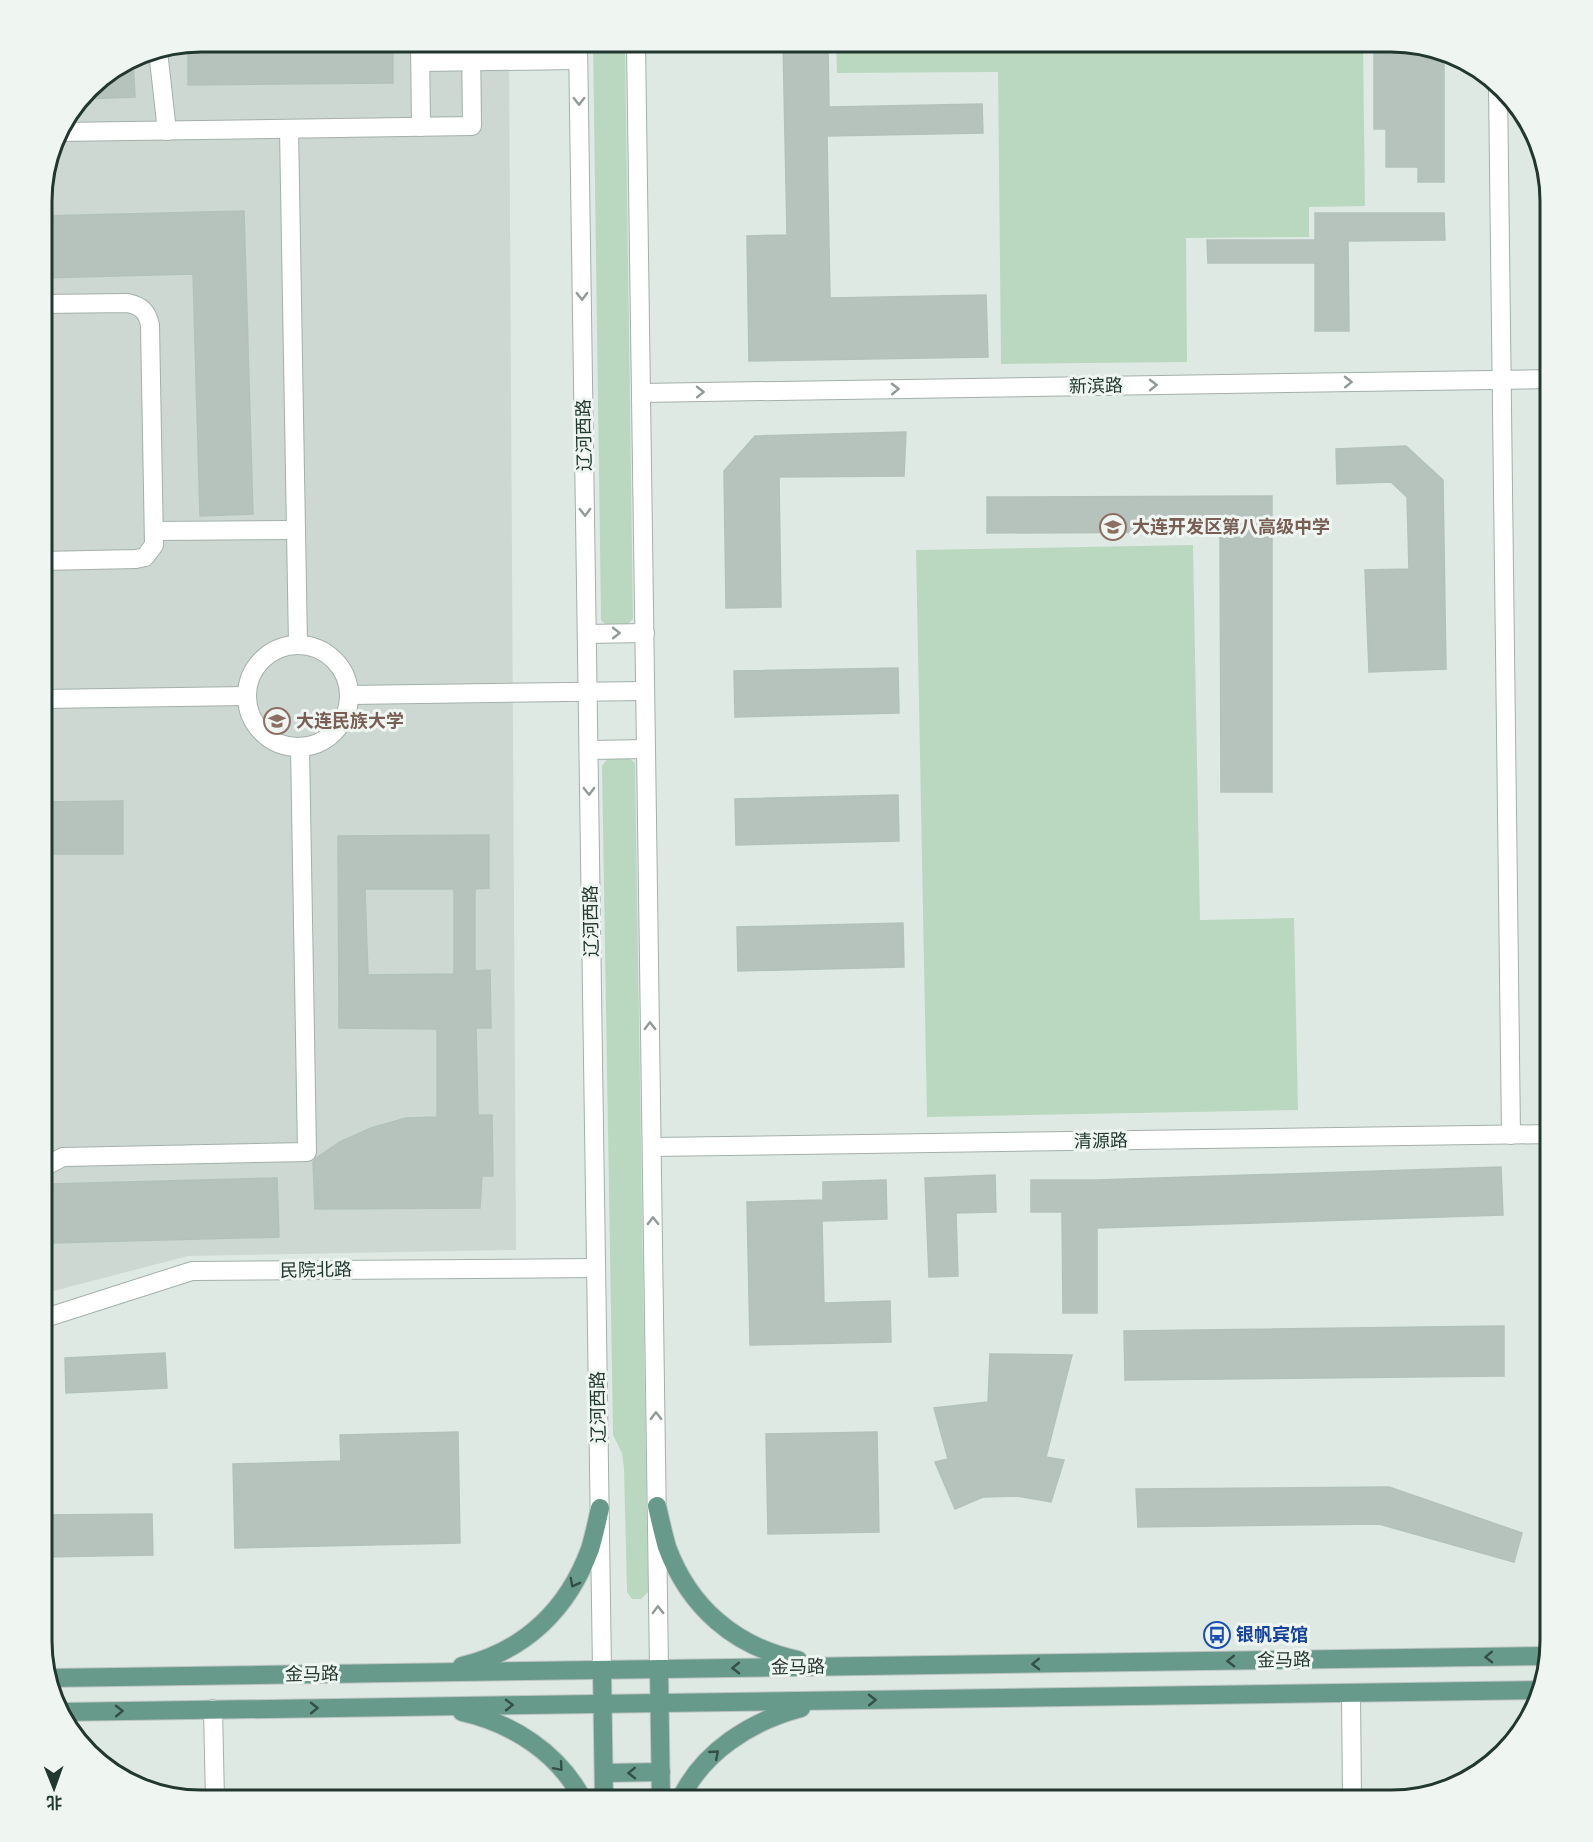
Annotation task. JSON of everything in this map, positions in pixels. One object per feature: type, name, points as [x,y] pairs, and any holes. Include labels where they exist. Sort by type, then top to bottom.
[{"type":"main road","points":[[657,1506],[667,1546],[682,1580],[708,1615],[740,1639],[781,1657],[830,1667]]},
{"type":"main road","points":[[430,1673],[478,1662],[518,1644],[548,1620],[572,1588],[590,1548],[600,1508]]},
{"type":"main road","name":"金马路","points":[[58,1678],[1539,1656]]},
{"type":"main road","points":[[659,1669],[661,1790]]},
{"type":"main road","name":"辽河西路","points":[[602,1670],[604,1790]]},
{"type":"main road","name":"金马路","points":[[71,1712],[1531,1690]]},
{"type":"main road","points":[[685,1790],[709,1758],[741,1733],[780,1713],[830,1701]]},
{"type":"main road","points":[[433,1706],[479,1716],[520,1733],[551,1757],[578,1790]]},
{"type":"main road","points":[[604,1773],[661,1772]]},
{"type":"street","points":[[421,53],[421,127]]},
{"type":"street","points":[[70,132],[472,126],[471,53]]},
{"type":"street","points":[[421,62],[471,61],[557,53]]},
{"type":"street","name":"辽河西路","points":[[578,53],[602,1670]]},
{"type":"street","points":[[636,53],[659,1669]]},
{"type":"street","points":[[159,58],[166,130]]},
{"type":"street","points":[[1498,97],[1512,1135]]},
{"type":"street","points":[[289,129],[298,645]]},
{"type":"street","points":[[53,304],[128,303],[140,306],[148,314],[154,545],[145,557],[136,559],[53,561]]},
{"type":"street","name":"新滨路","points":[[641,393],[1540,379]]},
{"type":"street","points":[[154,531],[296,530]]},
{"type":"street","points":[[587,634],[645,633]]},
{"type":"street","points":[[298,645],[316,648],[331,656],[343,670],[349,686],[349,695],[344,720],[332,734],[317,744],[300,747],[284,745],[269,738],[258,727],[250,713],[247,696],[253,674],[268,655],[282,648],[298,645]]},
{"type":"street","points":[[349,695],[645,691]]},
{"type":"street","points":[[53,699],[247,696]]},
{"type":"street","points":[[52,1163],[63,1157],[307,1152],[300,747]]},
{"type":"street","points":[[589,750],[646,749]]},
{"type":"street","name":"清源路","points":[[652,1147],[1540,1134]]},
{"type":"street","name":"民院北路","points":[[52,1316],[192,1271],[596,1268]]},
{"type":"street","points":[[1351,1693],[1352,1790]]},
{"type":"street","points":[[213,1709],[215,1790]]},
{"type":"shaded area","name":"大连民族大学","points":[[192,53],[509,53],[516,1250],[188,1256],[52,1291],[53,192],[55,172],[72,127],[103,89],[127,72],[153,60],[172,55]]},
{"type":"green space","points":[[593,53],[625,53],[633,619],[623,629],[610,629],[601,620]]},
{"type":"green space","points":[[836,53],[1363,53],[1365,206],[1309,207],[1309,237],[1186,238],[1187,362],[1001,364],[998,72],[837,73]]},
{"type":"green space","points":[[1193,545],[1200,920],[1294,918],[1298,1110],[927,1117],[916,550]]},
{"type":"green space","points":[[612,753],[624,753],[635,763],[648,1592],[641,1599],[632,1599],[627,1592],[624,1469],[622,1453],[613,1435],[602,766]]},
{"type":"building","points":[[188,53],[393,53],[393,83],[188,85]]},
{"type":"building","points":[[783,53],[828,53],[829,107],[982,104],[983,133],[827,136],[830,298],[986,295],[988,357],[749,361],[747,236],[787,235]]},
{"type":"building","points":[[1374,53],[1421,55],[1444,62],[1444,182],[1418,182],[1418,167],[1386,167],[1386,129],[1374,129]]},
{"type":"building","points":[[134,69],[135,97],[94,99],[111,83]]},
{"type":"building","points":[[244,211],[253,514],[200,516],[193,274],[53,278],[53,216]]},
{"type":"building","points":[[1315,213],[1444,213],[1445,240],[1348,241],[1349,331],[1315,331],[1315,263],[1208,263],[1207,240],[1315,240]]},
{"type":"building","points":[[906,432],[904,476],[779,477],[781,607],[726,608],[724,471],[755,436]]},
{"type":"building","points":[[1406,446],[1443,480],[1446,669],[1369,672],[1365,570],[1409,569],[1407,497],[1391,482],[1337,484],[1336,449]]},
{"type":"building","points":[[1272,496],[1272,792],[1221,792],[1220,532],[987,533],[987,497]]},
{"type":"building","points":[[898,668],[899,713],[735,717],[734,671]]},
{"type":"building","points":[[898,795],[899,841],[736,845],[735,799]]},
{"type":"building","points":[[123,801],[123,854],[53,854],[53,802]]},
{"type":"building","points":[[489,835],[489,888],[475,889],[475,971],[490,970],[491,1028],[476,1028],[478,1115],[492,1115],[493,1176],[482,1176],[480,1208],[315,1209],[313,1162],[316,1158],[340,1142],[371,1128],[406,1118],[437,1117],[437,1029],[339,1028],[338,836]],"holes":[[[365,889],[454,889],[454,974],[368,975]]]},
{"type":"building","points":[[903,923],[904,967],[738,971],[737,927]]},
{"type":"building","points":[[1501,1167],[1503,1215],[1097,1228],[1097,1313],[1063,1313],[1062,1212],[1031,1212],[1031,1180],[1097,1180]]},
{"type":"building","points":[[995,1175],[996,1212],[956,1213],[958,1276],[929,1277],[925,1178]]},
{"type":"building","points":[[277,1178],[279,1237],[52,1243],[52,1184]]},
{"type":"building","points":[[886,1180],[887,1219],[822,1221],[824,1303],[890,1301],[891,1342],[750,1345],[747,1202],[823,1200],[823,1182]]},
{"type":"building","points":[[1504,1326],[1504,1376],[1125,1380],[1124,1331]]},
{"type":"building","points":[[165,1353],[167,1388],[66,1393],[65,1358]]},
{"type":"building","points":[[990,1354],[1072,1355],[1046,1457],[1064,1460],[1051,1502],[1017,1496],[983,1497],[955,1509],[935,1462],[948,1459],[934,1408],[988,1402]]},
{"type":"building","points":[[458,1432],[460,1543],[235,1548],[233,1464],[341,1461],[340,1435]]},
{"type":"building","points":[[877,1432],[879,1532],[768,1534],[766,1434]]},
{"type":"building","points":[[1389,1487],[1522,1533],[1514,1562],[1379,1524],[1138,1527],[1136,1489]]},
{"type":"building","points":[[152,1514],[153,1555],[52,1557],[52,1515]]},
{"type":"place","name":"大连开发区第八高级中学","points":[[1113,527]]},
{"type":"place","name":"大连民族大学","points":[[277,721]]},
{"type":"place","name":"银帆宾馆","points":[[1217,1635]]}]
